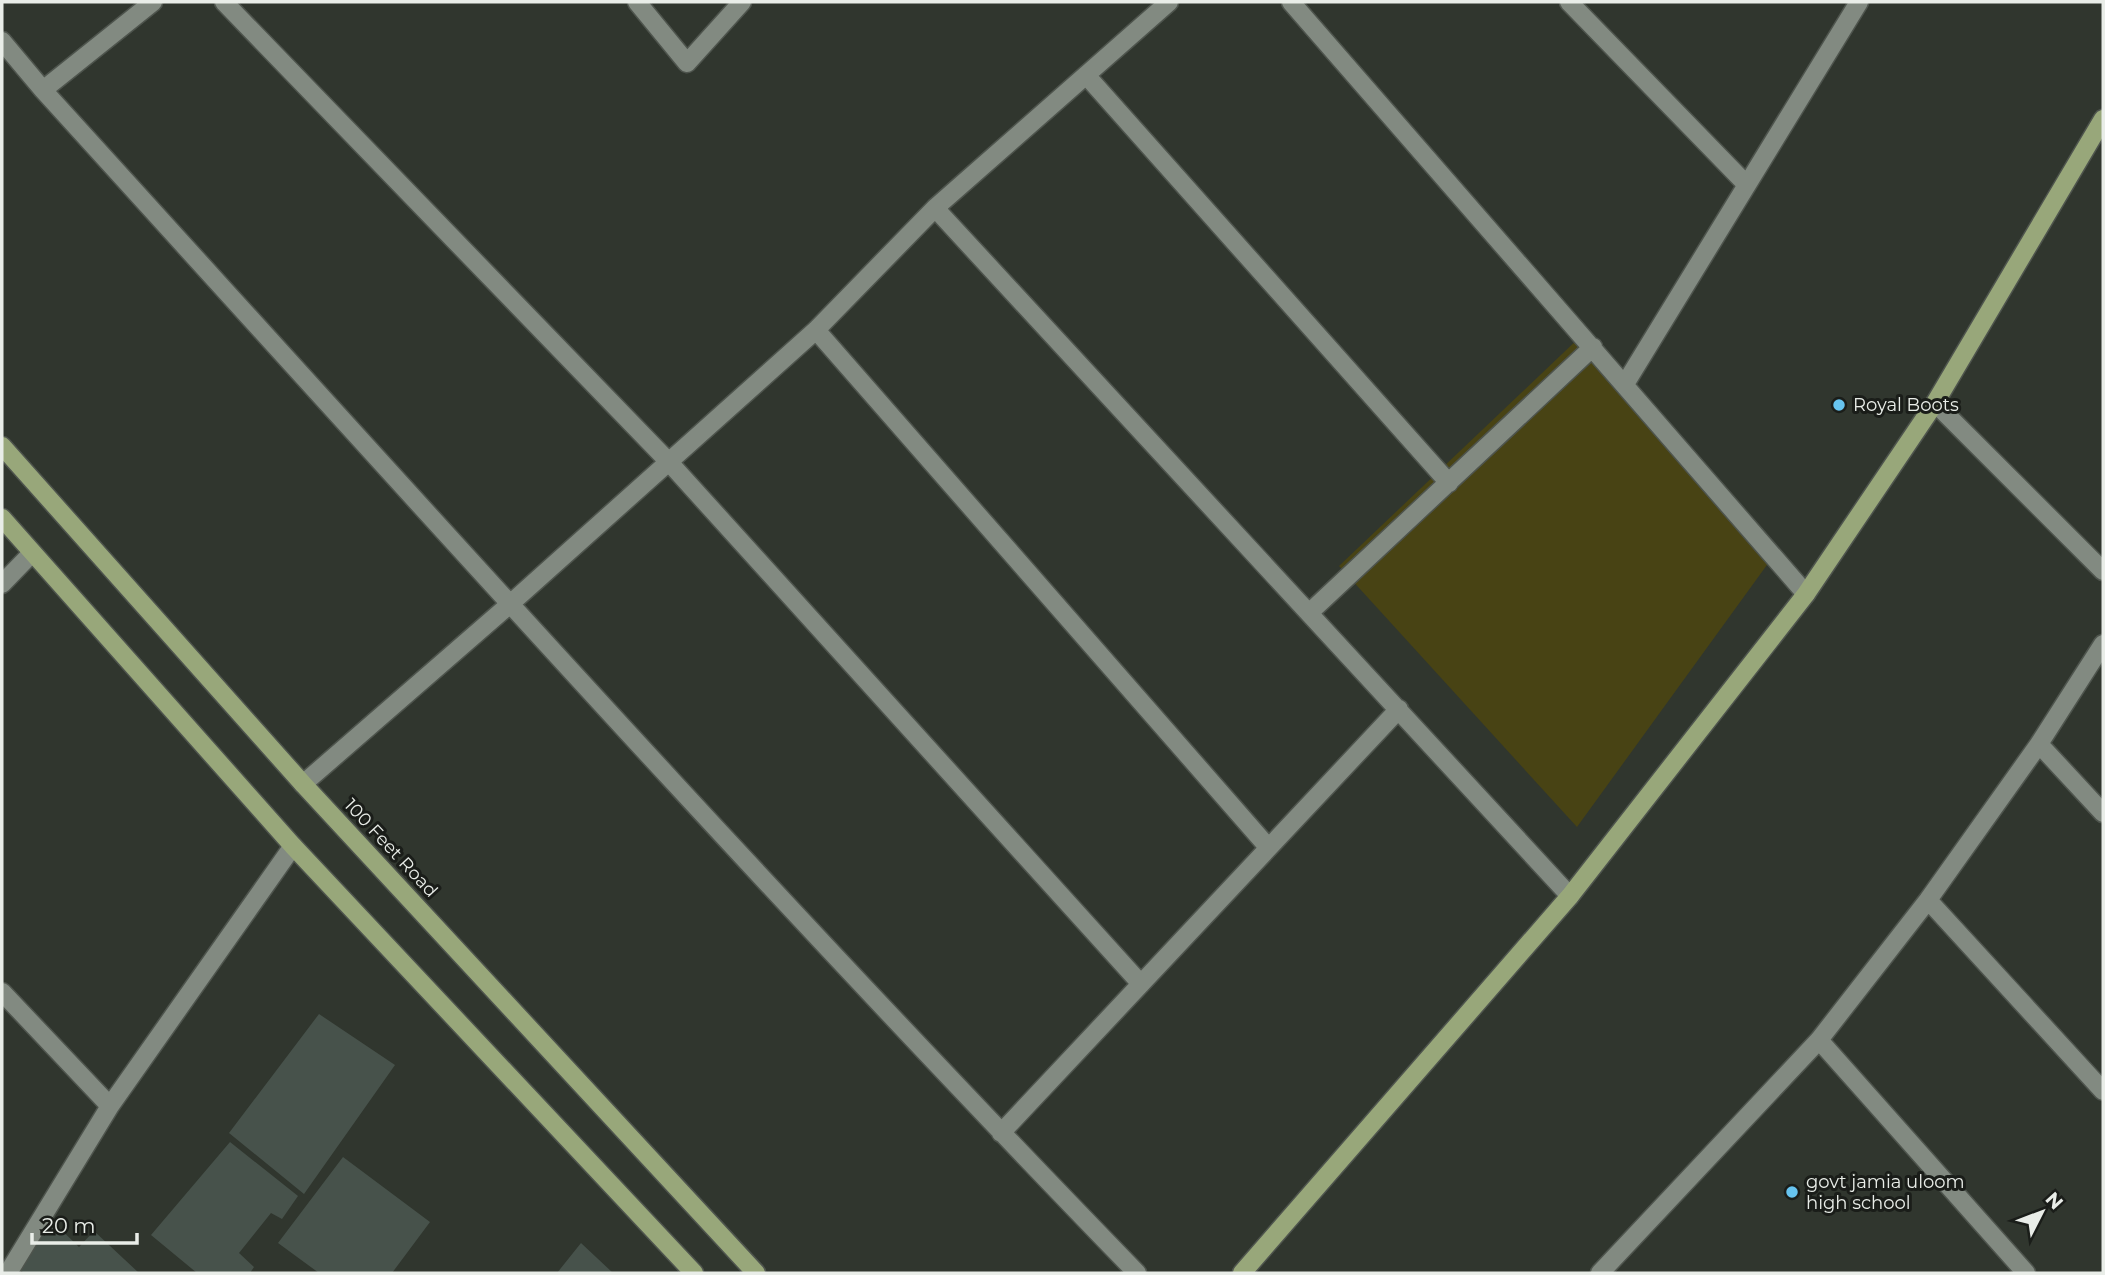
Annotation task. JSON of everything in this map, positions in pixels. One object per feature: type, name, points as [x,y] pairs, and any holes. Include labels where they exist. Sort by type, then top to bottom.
[{"type":"main road","points":[[1242,1273],[1570,896],[1806,594],[1935,402],[2103,119]]},
{"type":"main road","name":"100 Feet Road","points":[[2,446],[303,784],[756,1273]]},
{"type":"main road","points":[[2,518],[293,846],[694,1273]]},
{"type":"street","points":[[43,90],[153,2]]},
{"type":"street","points":[[224,2],[668,461],[1141,984]]},
{"type":"street","points":[[637,2],[687,63],[742,2]]},
{"type":"street","points":[[303,784],[510,604],[816,330],[935,208],[1169,2]]},
{"type":"street","points":[[1291,2],[1806,594]]},
{"type":"street","points":[[1569,2],[1746,184]]},
{"type":"street","points":[[1625,384],[1858,2]]},
{"type":"street","points":[[2,41],[43,90],[510,604],[1001,1133],[1137,1273]]},
{"type":"street","points":[[1086,75],[1449,483]]},
{"type":"street","points":[[935,208],[1570,896]]},
{"type":"street","points":[[816,330],[1268,847]]},
{"type":"street","points":[[1309,613],[1593,346]]},
{"type":"street","points":[[1935,402],[2103,571]]},
{"type":"street","points":[[2,584],[32,553]]},
{"type":"street","points":[[1600,1273],[1819,1040],[1928,900],[2039,744],[2103,644]]},
{"type":"street","points":[[1001,1133],[1399,709]]},
{"type":"street","points":[[2039,744],[2103,813]]},
{"type":"street","points":[[7,1271],[110,1106],[293,846]]},
{"type":"street","points":[[1928,900],[2103,1091]]},
{"type":"street","points":[[2,992],[110,1106]]},
{"type":"street","points":[[1819,1040],[2026,1273]]},
{"type":"shaded area","points":[[1582,335],[1772,558],[1577,827],[1339,566]]},
{"type":"building","points":[[319,1014],[395,1065],[304,1194],[229,1133]]},
{"type":"building","points":[[230,1142],[298,1196],[282,1219],[271,1213],[239,1253],[254,1267],[250,1273],[197,1273],[151,1235]]},
{"type":"building","points":[[343,1157],[430,1222],[392,1273],[319,1273],[278,1243]]},
{"type":"building","points":[[49,1218],[79,1247],[94,1231],[139,1273],[24,1273],[13,1264]]},
{"type":"building","points":[[581,1243],[613,1273],[557,1273]]},
{"type":"place","name":"Royal Boots","points":[[1839,405]]},
{"type":"place","name":"govt jamia uloom high school","points":[[1792,1192]]}]
